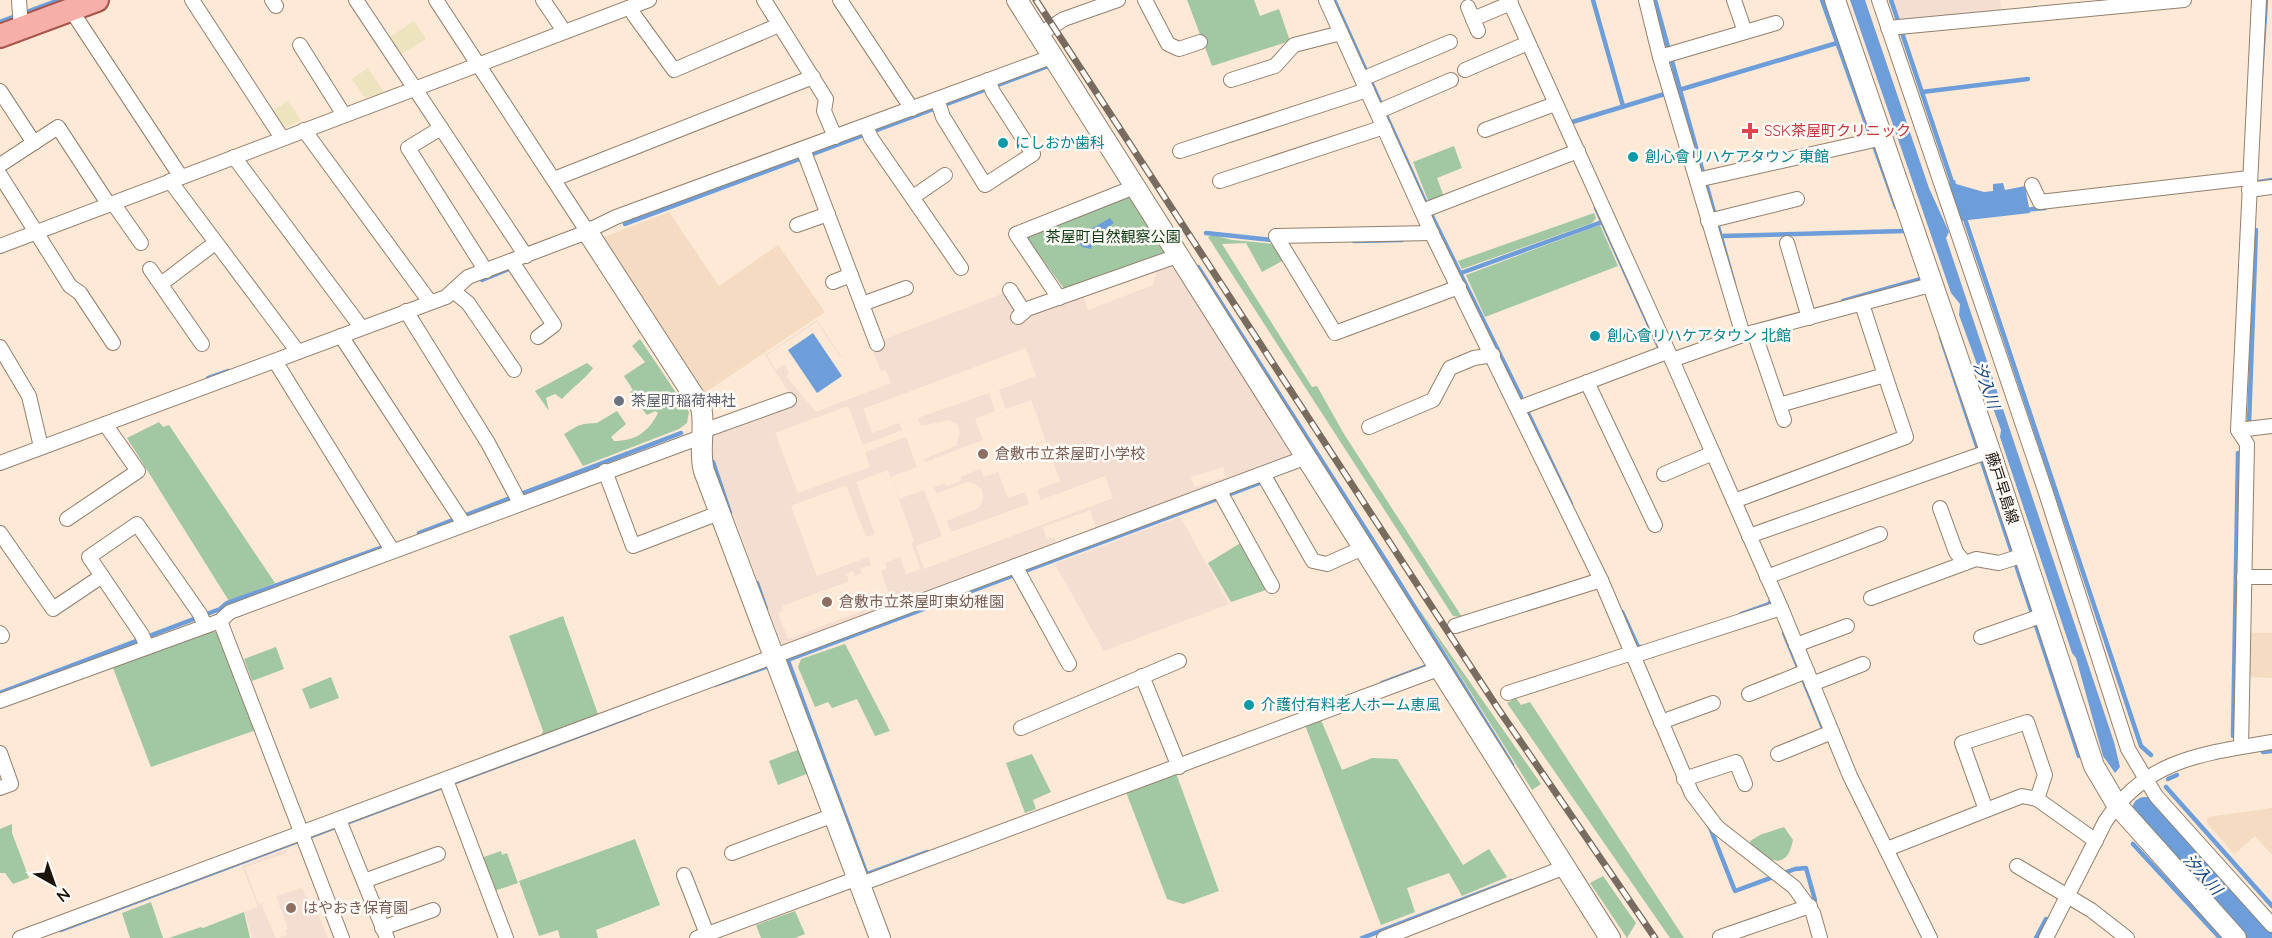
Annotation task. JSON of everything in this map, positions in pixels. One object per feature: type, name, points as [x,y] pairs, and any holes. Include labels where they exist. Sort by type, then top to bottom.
[{"type":"main road","points":[[0,36],[20,14],[71,10],[97,0]]},
{"type":"street","points":[[192,0],[280,136]]},
{"type":"street","points":[[356,0],[526,256]]},
{"type":"street","points":[[436,0],[694,394],[703,415],[701,459],[719,513],[880,938]]},
{"type":"street","points":[[543,0],[562,29]]},
{"type":"street","points":[[0,246],[34,229],[234,157],[280,136],[304,130],[342,111],[478,64],[562,29],[649,0]]},
{"type":"street","points":[[764,0],[826,99],[824,111],[835,137]]},
{"type":"street","points":[[840,0],[912,109]]},
{"type":"street","points":[[1017,0],[1137,186],[1610,938]]},
{"type":"street","points":[[1040,34],[1064,19],[1118,0]]},
{"type":"street","points":[[1145,0],[1168,44],[1179,49],[1200,42]]},
{"type":"street","points":[[1326,0],[1382,110],[1383,127],[1426,210],[1432,234],[1519,408],[1636,654],[1664,721],[1684,779],[1712,821],[1782,876],[1810,906],[1820,938]]},
{"type":"street","points":[[1646,0],[1666,56],[1670,92],[1702,179],[1748,334],[1784,420]]},
{"type":"street","points":[[1734,0],[1745,32]]},
{"type":"street","name":"藤戸早島線","points":[[1835,0],[1877,140],[2037,617],[2094,766],[2116,805],[2236,938]]},
{"type":"street","points":[[1879,0],[1896,27],[2128,749],[2156,796],[2272,925]]},
{"type":"street","points":[[1896,27],[2184,0]]},
{"type":"street","points":[[2241,747],[2247,444],[2238,430],[2259,0]]},
{"type":"street","points":[[1473,19],[1508,4],[1552,105],[1670,356],[1709,455],[1734,501],[1767,577],[1776,609],[1796,645],[1802,673],[1812,684],[1827,734],[1930,938]]},
{"type":"street","points":[[631,7],[634,15],[674,70],[779,24]]},
{"type":"street","points":[[71,10],[176,176],[215,243],[296,349]]},
{"type":"street","points":[[1666,56],[1776,23]]},
{"type":"street","points":[[1231,80],[1275,66],[1294,45],[1341,33]]},
{"type":"street","points":[[1180,151],[1366,81],[1450,42]]},
{"type":"street","points":[[1465,70],[1524,44]]},
{"type":"street","points":[[300,45],[342,111]]},
{"type":"street","points":[[0,462],[40,443],[105,424],[275,361],[296,349],[341,336],[360,324],[406,311],[428,299],[446,297],[461,281],[587,231],[616,217],[805,154],[835,137],[868,131],[912,109],[939,104],[990,86],[1054,56]]},
{"type":"street","points":[[554,179],[813,77]]},
{"type":"street","points":[[1382,110],[1451,80]]},
{"type":"street","points":[[939,104],[943,117],[985,184],[1033,154],[990,86]]},
{"type":"street","points":[[0,90],[34,143]]},
{"type":"street","points":[[1485,130],[1552,105]]},
{"type":"street","points":[[0,165],[58,127],[108,202],[141,243]]},
{"type":"street","points":[[1220,181],[1383,127]]},
{"type":"street","points":[[441,128],[408,148],[486,271]]},
{"type":"street","points":[[304,130],[428,299]]},
{"type":"street","points":[[868,131],[960,268]]},
{"type":"street","points":[[1702,179],[1877,140]]},
{"type":"street","points":[[1426,210],[1574,152]]},
{"type":"street","points":[[805,154],[877,344]]},
{"type":"street","points":[[234,157],[360,324]]},
{"type":"street","points":[[0,175],[70,286],[80,293],[113,343]]},
{"type":"street","points":[[913,197],[945,175]]},
{"type":"street","points":[[2032,184],[2040,202],[2249,183],[2272,187]]},
{"type":"street","points":[[1059,298],[1016,234],[1137,186]]},
{"type":"street","points":[[1714,219],[1797,199]]},
{"type":"street","points":[[797,225],[828,214]]},
{"type":"street","points":[[1432,234],[1276,236],[1335,333],[1459,287]]},
{"type":"street","points":[[161,284],[215,243]]},
{"type":"street","points":[[1786,243],[1807,313]]},
{"type":"street","points":[[1010,290],[1021,315],[1059,298],[1180,255]]},
{"type":"street","points":[[512,261],[554,325],[538,337]]},
{"type":"street","points":[[150,268],[202,344]]},
{"type":"street","points":[[832,282],[851,275]]},
{"type":"street","points":[[1519,408],[1670,356],[1748,334],[1807,313],[1862,304],[1927,286]]},
{"type":"street","points":[[862,304],[906,288]]},
{"type":"street","points":[[453,291],[468,303],[514,370]]},
{"type":"street","points":[[1734,501],[1906,437],[1862,304]]},
{"type":"street","points":[[406,311],[488,443],[518,499]]},
{"type":"street","points":[[341,336],[461,520]]},
{"type":"street","points":[[0,347],[29,396],[40,443]]},
{"type":"street","points":[[1369,428],[1433,400],[1450,368],[1474,358],[1493,355]]},
{"type":"street","points":[[275,361],[392,550]]},
{"type":"street","points":[[1779,405],[1885,375]]},
{"type":"street","points":[[1588,386],[1655,525]]},
{"type":"street","points":[[0,701],[145,641],[203,620],[220,621],[230,612],[392,550],[461,520],[604,471],[789,400]]},
{"type":"street","points":[[67,519],[138,471],[105,424]]},
{"type":"street","points":[[2238,430],[2272,426]]},
{"type":"street","points":[[1749,537],[1983,454]]},
{"type":"street","points":[[1664,474],[1709,455]]},
{"type":"street","points":[[20,938],[304,838],[775,656],[1018,571],[1266,478],[1307,457]]},
{"type":"street","points":[[604,471],[633,546],[719,513]]},
{"type":"street","points":[[1266,478],[1313,561],[1328,564],[1365,548]]},
{"type":"street","points":[[1222,494],[1272,586]]},
{"type":"street","points":[[1940,508],[1956,552],[1965,563]]},
{"type":"street","points":[[145,641],[89,557],[137,524],[203,620]]},
{"type":"street","points":[[0,533],[53,609],[102,576]]},
{"type":"street","points":[[1767,577],[1880,534]]},
{"type":"street","points":[[1870,598],[1976,559],[1999,563],[2017,557]]},
{"type":"street","points":[[1018,571],[1069,664]]},
{"type":"street","points":[[2244,577],[2272,577]]},
{"type":"street","points":[[1455,626],[1601,580]]},
{"type":"street","points":[[1508,693],[1776,609]]},
{"type":"street","points":[[1982,637],[2037,617]]},
{"type":"street","points":[[220,621],[342,938]]},
{"type":"street","points":[[1796,645],[1846,626]]},
{"type":"street","points":[[1021,728],[1179,661]]},
{"type":"street","points":[[1812,684],[1863,664]]},
{"type":"street","points":[[684,875],[702,936],[860,881],[1441,668]]},
{"type":"street","points":[[1749,694],[1802,673]]},
{"type":"street","points":[[1142,676],[1178,763]]},
{"type":"street","points":[[1664,721],[1713,703]]},
{"type":"street","points":[[1986,810],[1962,742],[2026,722],[2045,775],[2037,799]]},
{"type":"street","points":[[1778,754],[1827,734]]},
{"type":"street","points":[[2046,938],[2116,805],[2146,779],[2169,764],[2182,759],[2272,742]]},
{"type":"street","points":[[0,753],[11,784],[0,788]]},
{"type":"street","points":[[1684,779],[1736,762],[1745,784]]},
{"type":"street","points":[[447,784],[506,938]]},
{"type":"street","points":[[1887,849],[2022,796],[2037,799],[2096,841]]},
{"type":"street","points":[[732,853],[834,815]]},
{"type":"street","points":[[341,824],[384,933],[433,910]]},
{"type":"street","points":[[364,881],[438,854]]},
{"type":"street","points":[[2017,866],[2067,896],[2127,938]]},
{"type":"street","points":[[1390,937],[1565,867]]},
{"type":"street","points":[[1720,937],[1810,906]]},
{"type":"shaded area","points":[[1893,0],[2000,0],[2001,11],[1900,20]]},
{"type":"shaded area","points":[[669,212],[719,286],[778,245],[825,312],[703,394],[601,238]]},
{"type":"shaded area","points":[[1169,267],[1184,272],[1294,456],[783,647],[713,460],[713,435],[794,401],[765,355],[817,320],[841,356],[853,351],[840,357],[817,322],[767,355],[776,370],[784,365],[789,373],[786,376],[816,412],[891,383],[886,370],[881,371],[870,345],[1007,292],[1019,324],[1029,320],[1032,313],[1083,295],[1088,310],[1153,285],[1157,270]],"holes":[[[1026,348],[1036,376],[999,390],[1006,409],[1031,400],[1060,481],[1037,490],[1041,500],[1105,476],[1113,498],[924,569],[916,546],[942,536],[924,490],[899,499],[891,477],[917,467],[906,437],[865,452],[870,467],[798,493],[775,433],[848,406],[863,445],[902,430],[899,423],[872,433],[863,409]],[[1223,467],[1226,477],[1194,487],[1191,477]],[[888,470],[914,541],[911,543],[921,569],[906,574],[900,557],[885,563],[887,568],[881,571],[891,600],[788,639],[778,613],[783,611],[782,606],[849,581],[846,574],[853,571],[855,576],[862,573],[860,569],[871,565],[868,557],[817,576],[791,506],[846,485],[866,537],[875,534],[856,482]],[[1090,510],[1096,529],[1057,543],[1054,537],[1047,539],[1043,527]]]},
{"type":"shaded area","points":[[989,393],[995,411],[975,419],[983,440],[925,462],[924,459],[956,446],[960,432],[957,424],[949,420],[921,426],[918,418]]},
{"type":"shaded area","points":[[980,469],[984,477],[998,472],[1008,498],[1025,492],[1029,504],[951,532],[947,521],[980,507],[983,499],[982,490],[976,484],[967,482],[937,493],[934,487],[961,481],[961,477]]},
{"type":"shaded area","points":[[1180,517],[1229,604],[1104,651],[1055,564]]},
{"type":"shaded area","points":[[2250,633],[2272,633],[2272,678],[2249,677]]},
{"type":"shaded area","points":[[2272,808],[2272,855],[2255,836],[2234,854],[2207,823],[2207,817]]},
{"type":"shaded area","points":[[301,844],[326,908],[320,910],[319,916],[328,938],[279,938],[287,935],[285,931],[288,929],[276,896],[302,888],[308,901],[320,896],[301,848],[298,846],[286,850],[287,853],[245,867],[257,901],[260,904],[264,902],[262,906],[276,938],[252,938],[245,912],[258,907],[242,866]]},
{"type":"green space","points":[[1187,0],[1254,0],[1260,16],[1279,9],[1290,41],[1212,66]]},
{"type":"green space","points":[[1454,146],[1462,168],[1437,178],[1444,197],[1429,203],[1413,162]]},
{"type":"green space","name":"茶屋町自然観察公園","points":[[1129,195],[1169,253],[1065,290],[1026,237]]},
{"type":"green space","points":[[1594,213],[1596,218],[1592,223],[1462,269],[1458,261]]},
{"type":"green space","points":[[1600,225],[1618,266],[1485,317],[1466,275]]},
{"type":"green space","points":[[1213,235],[1232,240],[1274,244],[1284,260],[1262,272],[1246,243],[1222,244],[1312,387],[1317,386],[1344,434],[1462,617],[1453,616],[1208,237]]},
{"type":"green space","points":[[640,339],[689,412],[687,423],[679,429],[583,466],[564,434],[580,425],[597,423],[617,411],[626,424],[611,437],[614,441],[622,441],[640,434],[658,413],[655,411],[647,415],[639,405],[645,399],[643,395],[635,401],[630,392],[633,390],[624,376],[645,362],[632,346]]},
{"type":"green space","points":[[587,363],[593,368],[562,399],[555,394],[546,398],[549,411],[535,391]]},
{"type":"green space","points":[[159,422],[163,427],[169,425],[275,583],[229,601],[127,438]]},
{"type":"green space","points":[[1242,542],[1269,589],[1231,602],[1208,563]]},
{"type":"green space","points":[[1414,602],[1541,784],[1532,790]]},
{"type":"green space","points":[[563,616],[599,717],[539,740],[543,731],[509,636]]},
{"type":"green space","points":[[210,632],[216,632],[256,730],[151,767],[113,668]]},
{"type":"green space","points":[[845,644],[890,731],[875,736],[857,699],[832,708],[828,702],[815,707],[798,667],[801,659]]},
{"type":"green space","points":[[276,647],[284,669],[252,681],[244,659]]},
{"type":"green space","points":[[331,677],[339,698],[310,709],[302,689]]},
{"type":"green space","points":[[1516,698],[1521,705],[1530,702],[1684,938],[1670,938],[1507,703]]},
{"type":"green space","points":[[1321,720],[1342,770],[1372,758],[1397,759],[1463,865],[1489,849],[1507,877],[1462,896],[1449,873],[1407,888],[1415,912],[1381,925],[1305,725]]},
{"type":"green space","points":[[800,749],[809,773],[778,785],[769,761]]},
{"type":"green space","points":[[1032,754],[1051,792],[1033,800],[1036,809],[1025,813],[1006,763]]},
{"type":"green space","points":[[1176,773],[1219,891],[1183,904],[1167,899],[1126,792]]},
{"type":"green space","points":[[2163,816],[2173,826],[2177,824],[2272,932],[2272,938],[2269,938],[2159,819]]},
{"type":"green space","points":[[12,824],[12,833],[29,878],[13,884],[5,873],[0,873],[0,829]]},
{"type":"green space","points":[[1784,827],[1793,840],[1790,850],[1782,860],[1770,859],[1751,846],[1750,841],[1760,835]]},
{"type":"green space","points":[[635,839],[660,905],[596,930],[598,938],[560,938],[558,930],[539,936],[519,881]]},
{"type":"green space","points":[[501,851],[502,855],[507,853],[518,883],[494,891],[481,858]]},
{"type":"green space","points":[[1603,876],[1636,923],[1627,938],[1590,883]]},
{"type":"green space","points":[[151,902],[163,938],[130,938],[122,913]]},
{"type":"green space","points":[[795,911],[805,934],[795,938],[761,938],[756,925]]},
{"type":"green space","points":[[244,912],[250,938],[169,938],[203,928]]},
{"type":"sand","points":[[414,21],[426,39],[397,57],[385,40]]},
{"type":"sand","points":[[368,68],[384,92],[365,98],[352,79]]},
{"type":"sand","points":[[288,101],[301,120],[282,129],[269,113]]},
{"type":"water","points":[[1850,0],[1865,0],[1929,188],[1949,232],[1946,238],[2114,742],[2120,767],[2115,773],[2103,756],[2076,658],[2072,653],[2000,437],[2001,430],[1959,315],[1960,304],[1951,293]]},
{"type":"water","points":[[1955,180],[1956,184],[1984,192],[1993,191],[1993,184],[2003,183],[2005,190],[2025,186],[2030,213],[1960,221],[1949,182]]},
{"type":"water","points":[[1110,218],[1114,223],[1094,236],[1091,249],[1082,247],[1078,241],[1082,234]]},
{"type":"water","points":[[813,333],[842,376],[817,393],[788,350]]},
{"type":"waterway","points":[[0,22],[59,0]]},
{"type":"waterway","points":[[1334,0],[1426,204],[1521,397]]},
{"type":"waterway","points":[[1593,0],[1623,106]]},
{"type":"waterway","points":[[1655,0],[1734,284]]},
{"type":"waterway","points":[[1822,0],[1896,207]]},
{"type":"waterway","points":[[1891,0],[1953,185]]},
{"type":"waterway","points":[[2259,105],[2266,0]]},
{"type":"waterway","points":[[1679,90],[1837,43]]},
{"type":"waterway","points":[[625,224],[1051,65]]},
{"type":"waterway","points":[[1922,92],[2028,79]]},
{"type":"waterway","points":[[1569,123],[1668,93]]},
{"type":"waterway","points":[[2259,182],[2272,180]]},
{"type":"waterway","points":[[1596,208],[1659,347]]},
{"type":"waterway","points":[[2024,210],[2045,208]]},
{"type":"waterway","points":[[1964,216],[2141,746],[2151,755]]},
{"type":"waterway","points":[[1461,273],[1602,222]]},
{"type":"waterway","points":[[2249,424],[2256,230]]},
{"type":"waterway","points":[[1723,236],[1904,231]]},
{"type":"waterway","points":[[1206,233],[1272,240]]},
{"type":"waterway","points":[[1354,241],[1402,240]]},
{"type":"waterway","points":[[1198,267],[1391,569],[1512,765]]},
{"type":"waterway","points":[[482,280],[509,269]]},
{"type":"waterway","points":[[1843,301],[1921,279]]},
{"type":"waterway","points":[[1941,337],[2079,756]]},
{"type":"waterway","points":[[208,378],[228,371]]},
{"type":"waterway","points":[[1529,410],[1527,411],[1571,504]]},
{"type":"waterway","points":[[419,533],[681,433]]},
{"type":"waterway","points":[[2233,736],[2238,453]]},
{"type":"waterway","points":[[713,462],[730,513]]},
{"type":"waterway","points":[[785,661],[1265,481]]},
{"type":"waterway","points":[[0,693],[220,609],[227,603],[380,548]]},
{"type":"waterway","points":[[757,583],[766,609]]},
{"type":"waterway","points":[[1741,614],[1769,604],[1771,601]]},
{"type":"waterway","points":[[1622,612],[1638,647],[1642,647]]},
{"type":"waterway","points":[[1784,633],[1825,733]]},
{"type":"waterway","points":[[787,658],[867,875]]},
{"type":"waterway","points":[[1382,683],[1427,666]]},
{"type":"waterway","points":[[715,685],[766,667]]},
{"type":"waterway","points":[[61,930],[640,713]]},
{"type":"waterway","points":[[2263,752],[2272,751]]},
{"type":"waterway","points":[[2168,779],[2177,775]]},
{"type":"waterway","points":[[2166,787],[2272,906]]},
{"type":"waterway","name":"汐入川","points":[[2145,810],[2261,938]]},
{"type":"waterway","points":[[1709,825],[1735,891],[1795,869],[1806,868],[1815,900]]},
{"type":"waterway","points":[[2133,844],[2220,938]]},
{"type":"waterway","points":[[867,874],[927,852]]},
{"type":"waterway","points":[[1362,938],[1511,881]]},
{"type":"waterway","points":[[2036,938],[2046,919]]},
{"type":"railway","points":[[1036,0],[1497,707],[1655,938]]},
{"type":"place","name":"SSK茶屋町クリニック","points":[[1750,131]]},
{"type":"place","name":"にしおか歯科","points":[[1003,143]]},
{"type":"place","name":"創心會リハケアタウン 東館","points":[[1633,157]]},
{"type":"place","name":"創心會リハケアタウン 北館","points":[[1595,336]]},
{"type":"place","name":"茶屋町稲荷神社","points":[[619,401]]},
{"type":"place","name":"倉敷市立茶屋町小学校","points":[[983,454]]},
{"type":"place","name":"倉敷市立茶屋町東幼稚園","points":[[827,602]]},
{"type":"place","name":"介護付有料老人ホーム恵風","points":[[1249,705]]},
{"type":"place","name":"はやおき保育園","points":[[291,908]]}]
